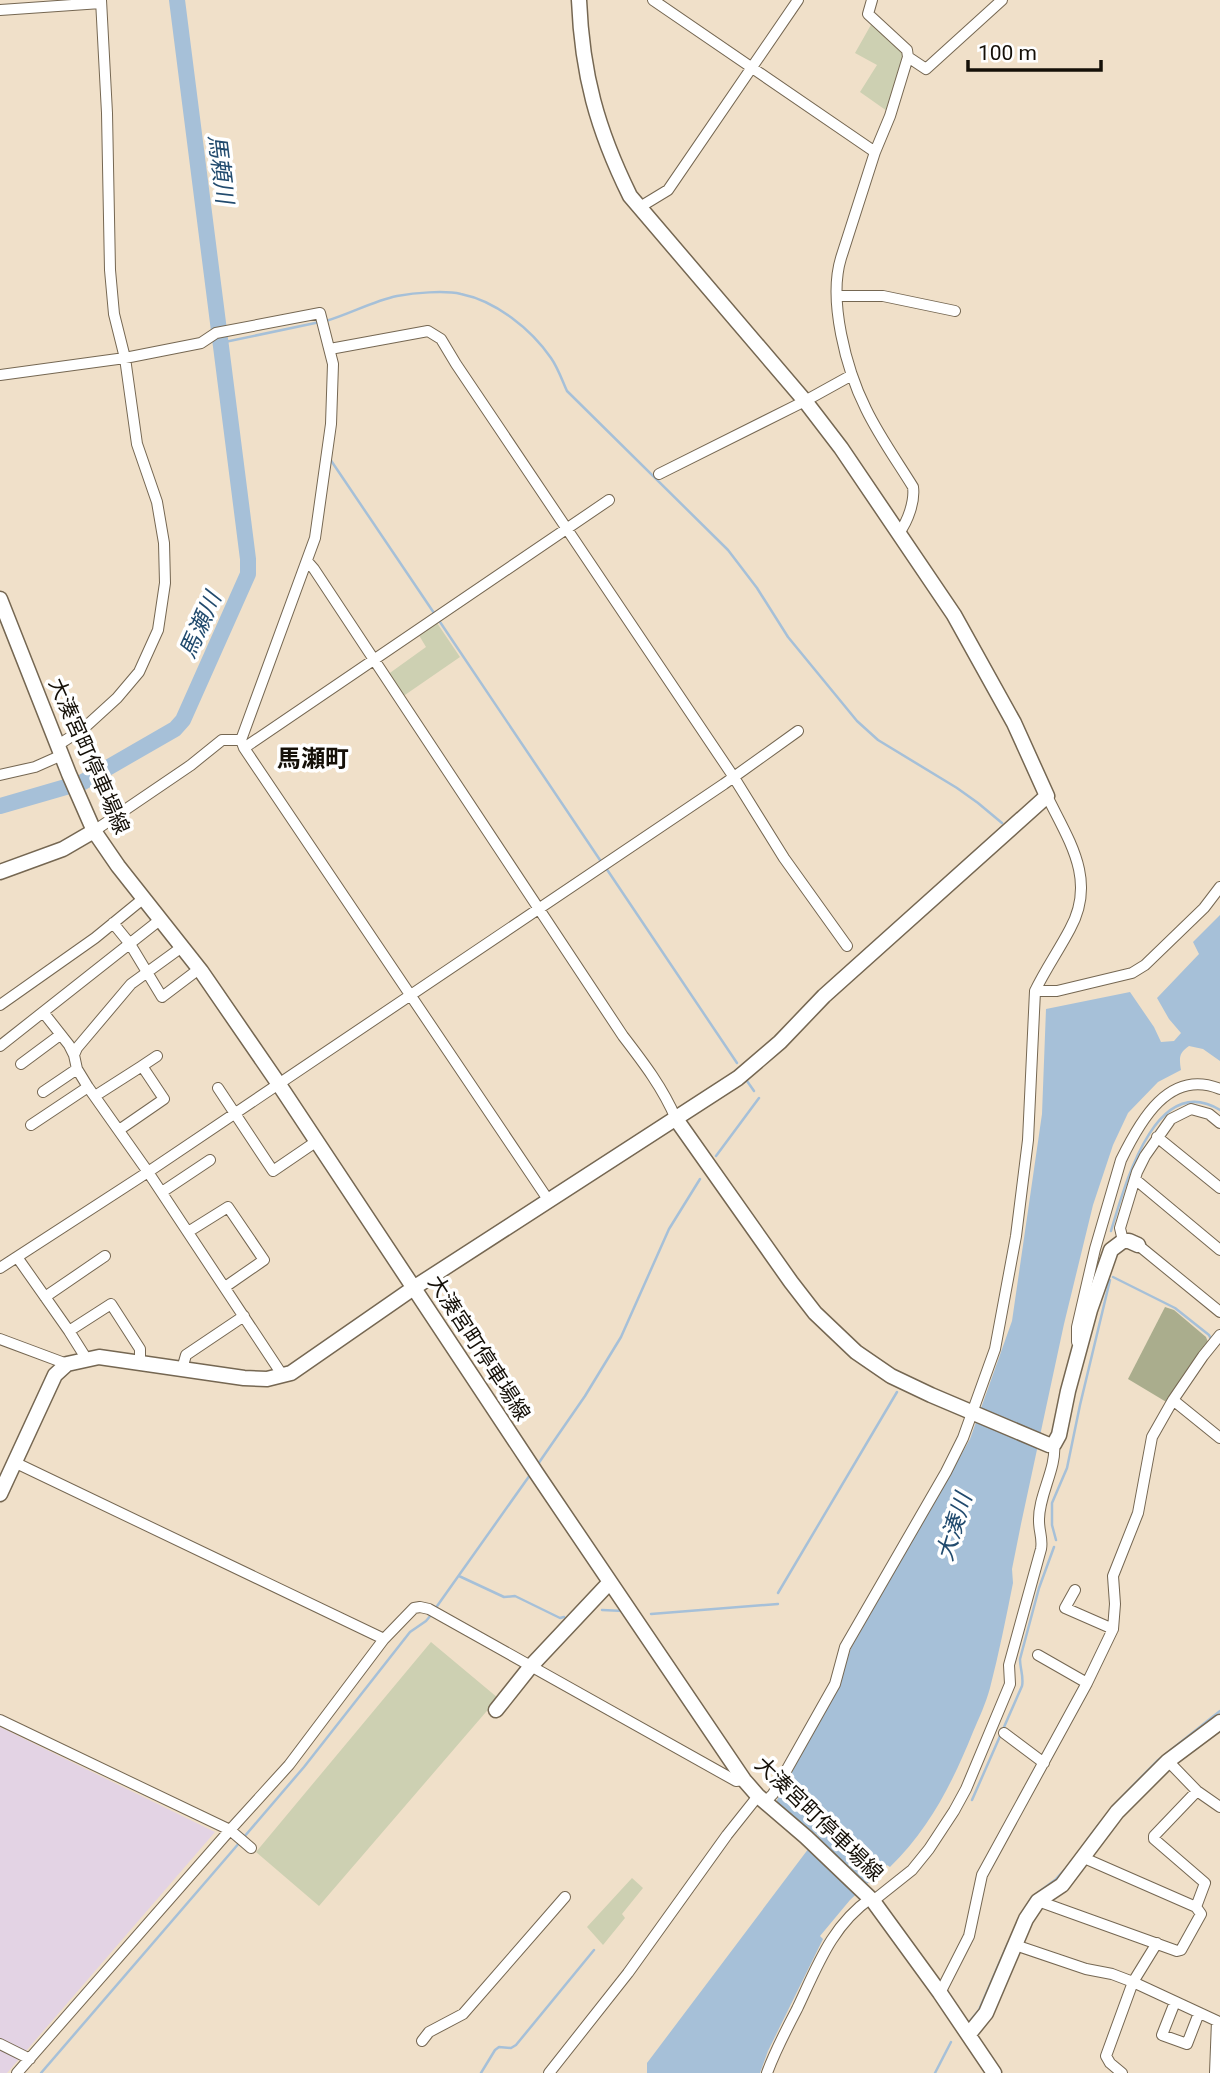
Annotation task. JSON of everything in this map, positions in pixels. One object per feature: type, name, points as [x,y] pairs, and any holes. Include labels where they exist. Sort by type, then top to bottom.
[{"type":"street","points":[[549,2073],[628,1973],[727,1835],[762,1799],[773,1794],[835,1684],[845,1647],[963,1438],[995,1349],[1016,1236],[1028,1140],[1035,992],[1071,928],[1081,903],[1083,884],[1073,850],[1014,723],[961,626],[841,448],[805,401],[630,196],[616,168],[593,105],[585,66],[579,0]]},
{"type":"street","points":[[653,0],[875,152]]},
{"type":"street","points":[[640,207],[668,190],[798,0]]},
{"type":"street","points":[[872,0],[868,14],[906,50],[908,57],[837,271],[837,296],[840,327],[852,375],[866,410],[913,487],[914,496],[904,527],[899,533]]},
{"type":"street","points":[[908,57],[926,69],[1002,0]]},
{"type":"street","points":[[0,10],[101,1],[114,314],[125,358],[137,444],[157,502],[164,543],[165,583],[159,630],[139,672],[117,698],[60,750],[35,767],[0,775]]},
{"type":"street","points":[[837,296],[883,296],[955,311]]},
{"type":"street","points":[[0,375],[125,358],[201,343],[216,332],[320,313],[333,364],[331,424],[315,538],[242,744]]},
{"type":"street","points":[[330,349],[428,331],[441,340],[733,776],[790,866],[847,946]]},
{"type":"street","points":[[659,474],[852,375]]},
{"type":"street","points":[[0,872],[63,849],[94,831],[191,765],[222,740],[242,744],[373,660],[609,500]]},
{"type":"street","points":[[307,561],[623,1036],[648,1069],[676,1119],[791,1282],[816,1313],[856,1352],[891,1376],[1049,1444],[1054,1454],[1043,1493],[1039,1521],[1041,1549],[1009,1665],[1010,1684],[966,1789],[929,1849],[912,1870],[855,1911],[830,1941],[766,2073]]},
{"type":"street","name":"大湊宮町停車場線","points":[[0,599],[3,617],[94,831],[199,969],[278,1083],[744,1780],[871,1898],[994,2073]]},
{"type":"street","points":[[0,1268],[148,1172],[798,731]]},
{"type":"street","points":[[242,744],[549,1201]]},
{"type":"street","points":[[0,1494],[55,1375],[67,1364],[99,1357],[267,1379],[284,1376],[298,1369],[415,1287],[738,1078],[760,1061],[824,996],[1047,796]]},
{"type":"street","points":[[1035,992],[1057,991],[1132,973],[1145,965],[1204,908],[1220,887]]},
{"type":"street","points":[[0,1005],[144,898]]},
{"type":"street","points":[[0,1046],[161,919]]},
{"type":"street","points":[[113,923],[130,944],[162,997],[199,969]]},
{"type":"street","points":[[74,1055],[131,984],[182,947]]},
{"type":"street","points":[[43,1012],[69,1045],[77,1069],[88,1087],[162,1192],[284,1376]]},
{"type":"street","points":[[21,1064],[60,1035]]},
{"type":"street","points":[[95,1096],[157,1056]]},
{"type":"street","points":[[119,1130],[164,1099],[142,1066]]},
{"type":"street","points":[[43,1092],[77,1069]]},
{"type":"street","points":[[1076,1361],[1077,1327],[1095,1249],[1127,1147],[1155,1105],[1178,1087],[1191,1083],[1220,1089]]},
{"type":"street","points":[[31,1125],[88,1087]]},
{"type":"street","points":[[218,1088],[273,1171],[317,1142]]},
{"type":"street","points":[[1123,1241],[1120,1228],[1137,1172],[1171,1119],[1191,1109],[1209,1114],[1220,1123]]},
{"type":"street","points":[[1157,1137],[1220,1188]]},
{"type":"street","points":[[162,1192],[210,1160]]},
{"type":"street","points":[[1136,1180],[1220,1250]]},
{"type":"street","points":[[188,1232],[228,1207],[264,1260],[225,1287]]},
{"type":"street","points":[[1049,1444],[1059,1435],[1090,1310],[1111,1250],[1123,1241],[1138,1245],[1220,1312]]},
{"type":"street","points":[[45,1297],[105,1256]]},
{"type":"street","points":[[17,1257],[86,1358]]},
{"type":"street","points":[[69,1331],[111,1304],[140,1349],[140,1363]]},
{"type":"street","points":[[182,1369],[186,1355],[244,1316]]},
{"type":"street","points":[[940,1993],[969,1936],[982,1875],[1087,1683],[1113,1629],[1113,1576],[1138,1513],[1152,1437],[1173,1400],[1219,1336]]},
{"type":"street","points":[[0,1339],[67,1364]]},
{"type":"street","points":[[1173,1400],[1220,1438]]},
{"type":"street","points":[[14,1462],[384,1639]]},
{"type":"street","points":[[496,1710],[531,1666],[610,1582]]},
{"type":"street","points":[[1075,1590],[1065,1608],[1113,1629]]},
{"type":"street","points":[[18,2073],[289,1765],[384,1639],[414,1608],[420,1607],[433,1612],[736,1781],[744,1780]]},
{"type":"street","points":[[1038,1655],[1087,1683]]},
{"type":"street","points":[[0,1720],[230,1830],[251,1848]]},
{"type":"street","points":[[969,2034],[986,2013],[1027,1919],[1038,1901],[1062,1885],[1117,1812],[1168,1761],[1220,1723]]},
{"type":"street","points":[[1004,1733],[1044,1763]]},
{"type":"street","points":[[1168,1761],[1197,1791],[1220,1807]]},
{"type":"street","points":[[1196,1907],[1205,1883],[1154,1839],[1154,1836],[1197,1791]]},
{"type":"street","points":[[1038,1901],[1177,1951],[1181,1950],[1201,1914],[1196,1907],[1084,1858]]},
{"type":"street","points":[[422,2041],[429,2032],[463,2014],[565,1898]]},
{"type":"street","points":[[1122,2073],[1106,2056],[1133,1982],[1157,1943]]},
{"type":"street","points":[[1015,1945],[1086,1969],[1112,1974],[1217,2021],[1215,2073]]},
{"type":"street","points":[[1175,2002],[1162,2035],[1186,2045],[1199,2013]]},
{"type":"street","points":[[0,2044],[30,2059]]},
{"type":"shaded area","points":[[0,1727],[215,1832],[7,2073],[0,2073]]},
{"type":"green space","points":[[872,23],[904,51],[905,56],[887,111],[860,92],[877,65],[855,53]]},
{"type":"green space","points":[[435,620],[460,657],[402,697],[387,675],[426,647],[417,632]]},
{"type":"green space","points":[[1165,1307],[1174,1310],[1206,1337],[1208,1342],[1168,1403],[1128,1379]]},
{"type":"green space","points":[[431,1642],[498,1698],[319,1906],[256,1852]]},
{"type":"green space","points":[[632,1878],[643,1888],[622,1914],[625,1918],[603,1945],[587,1927]]},
{"type":"water","name":"大湊川","points":[[1220,915],[1220,1061],[1203,1049],[1189,1046],[1180,1056],[1181,1070],[1158,1082],[1128,1113],[1113,1145],[1093,1205],[1064,1324],[1021,1524],[1012,1569],[1013,1583],[993,1675],[984,1705],[957,1770],[928,1821],[904,1852],[850,1900],[820,1936],[823,1939],[768,2051],[760,2073],[647,2073],[647,2063],[818,1836],[776,1802],[839,1683],[851,1648],[970,1439],[1012,1321],[1042,1114],[1046,1009],[1130,992],[1161,1042],[1174,1041],[1181,1033],[1157,998],[1199,954],[1193,942]]},
{"type":"waterway","name":"馬瀬川","points":[[0,806],[83,782],[175,729],[183,720],[248,574],[177,0]]},
{"type":"waterway","points":[[326,321],[388,298],[438,292],[474,298],[512,318],[543,347],[558,370],[567,391],[728,550],[757,588],[788,637],[857,721],[878,740],[957,788],[1002,823]]},
{"type":"waterway","points":[[220,343],[320,322]]},
{"type":"waterway","points":[[330,459],[434,613]]},
{"type":"waterway","points":[[438,619],[602,863]]},
{"type":"waterway","points":[[606,868],[737,1063]]},
{"type":"waterway","points":[[747,1081],[754,1091]]},
{"type":"waterway","points":[[716,1156],[759,1098]]},
{"type":"waterway","points":[[1111,1231],[1134,1164],[1160,1120],[1177,1106],[1197,1102],[1220,1110]]},
{"type":"waterway","points":[[538,1464],[585,1396],[621,1337],[669,1229],[700,1179]]},
{"type":"waterway","points":[[1113,1277],[1175,1308],[1209,1335],[1212,1341]]},
{"type":"waterway","points":[[1056,1540],[1052,1525],[1052,1503],[1067,1468],[1110,1280]]},
{"type":"waterway","points":[[778,1593],[897,1392]]},
{"type":"waterway","points":[[435,1609],[530,1475]]},
{"type":"waterway","points":[[972,1800],[1022,1686],[1020,1659],[1039,1588],[1054,1547]]},
{"type":"waterway","points":[[459,1576],[504,1597],[515,1596],[560,1618],[564,1617]]},
{"type":"waterway","points":[[651,1614],[778,1604]]},
{"type":"waterway","points":[[602,1610],[624,1611]]},
{"type":"waterway","points":[[244,1837],[304,1767],[410,1632],[431,1615]]},
{"type":"waterway","points":[[1113,1806],[1157,1761],[1220,1711]]},
{"type":"waterway","points":[[1087,1840],[1100,1823]]},
{"type":"waterway","points":[[41,2073],[240,1842]]},
{"type":"waterway","points":[[1021,1915],[1032,1897],[1055,1880],[1069,1865]]},
{"type":"waterway","points":[[970,2021],[979,2010],[1008,1943]]},
{"type":"waterway","points":[[481,2073],[495,2050],[516,2045],[594,1950]]},
{"type":"waterway","points":[[935,2073],[951,2042]]},
{"type":"district","name":"馬瀬町","points":[[313,759]]},
{"type":"water label","name":"馬頼川","points":[[221,169]]}]
